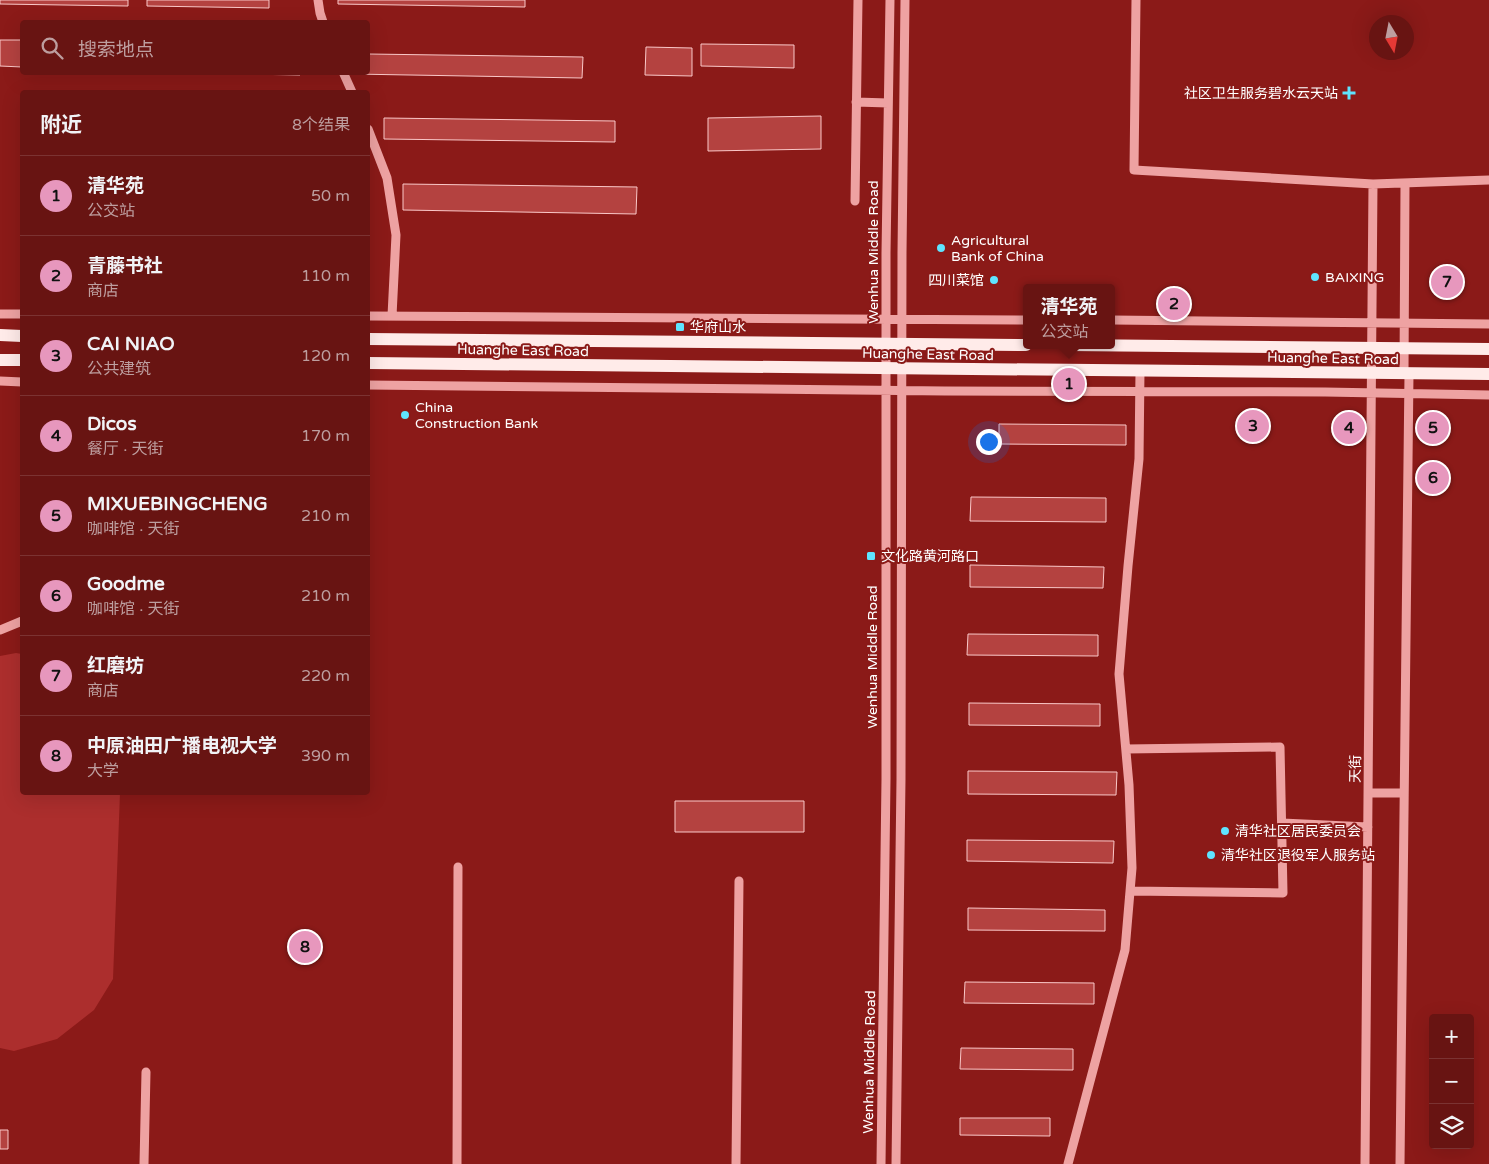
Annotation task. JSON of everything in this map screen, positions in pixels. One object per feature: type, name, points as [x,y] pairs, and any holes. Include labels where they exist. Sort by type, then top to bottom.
[{"type":"main road","points":[[0,335],[20,336]]},
{"type":"main road","name":"Huanghe East Road","points":[[370,339],[1023,345]]},
{"type":"main road","name":"Huanghe East Road","points":[[1115,345],[1489,349]]},
{"type":"main road","points":[[0,360],[20,360]]},
{"type":"main road","name":"Huanghe East Road","points":[[370,363],[1489,374]]},
{"type":"street","points":[[318,0],[322,20]]},
{"type":"street","points":[[855,201],[858,0]]},
{"type":"street","name":"Wenhua Middle Road","points":[[881,1164],[886,779],[886,318],[890,0]]},
{"type":"street","name":"Wenhua Middle Road","points":[[896,1164],[901,779],[905,0]]},
{"type":"street","points":[[1136,0],[1134,170],[1373,184],[1489,180]]},
{"type":"street","points":[[344,75],[351,90]]},
{"type":"street","points":[[856,102],[888,103]]},
{"type":"street","points":[[370,134],[387,178],[396,235],[392,316]]},
{"type":"street","name":"天街","points":[[1364,1164],[1373,348],[1373,184]]},
{"type":"street","points":[[1400,1164],[1409,394],[1404,348],[1405,184]]},
{"type":"street","points":[[0,314],[20,314]]},
{"type":"street","points":[[370,316],[1023,320]]},
{"type":"street","points":[[1115,320],[1489,324]]},
{"type":"street","points":[[1068,1164],[1125,950],[1132,859],[1129,785],[1118,674],[1139,458],[1140,371]]},
{"type":"street","points":[[0,382],[20,382]]},
{"type":"street","points":[[370,385],[1489,395]]},
{"type":"street","points":[[0,630],[20,622]]},
{"type":"street","points":[[1126,749],[1280,747],[1283,893],[1130,891]]},
{"type":"street","points":[[1368,793],[1404,793]]},
{"type":"street","points":[[1282,823],[1368,827]]},
{"type":"street","points":[[457,1164],[458,867]]},
{"type":"street","points":[[736,1164],[739,881]]},
{"type":"street","points":[[144,1164],[146,1072]]},
{"type":"shaded area","points":[[20,654],[20,795],[120,795],[113,979],[94,1010],[57,1039],[14,1051],[0,1048],[0,656]]},
{"type":"building","points":[[0,0],[128,0],[128,6],[0,4]]},
{"type":"building","points":[[147,0],[269,0],[269,8],[147,6]]},
{"type":"building","points":[[338,0],[525,0],[525,7],[338,4]]},
{"type":"building","points":[[0,40],[20,40],[20,67],[0,66]]},
{"type":"building","points":[[701,44],[794,45],[794,68],[701,66]]},
{"type":"building","points":[[646,47],[692,48],[692,76],[645,75]]},
{"type":"building","points":[[370,54],[583,57],[582,78],[370,74]]},
{"type":"building","points":[[821,116],[821,149],[708,151],[708,118]]},
{"type":"building","points":[[384,118],[615,121],[615,142],[384,139]]},
{"type":"building","points":[[403,184],[637,187],[636,214],[403,210]]},
{"type":"building","points":[[999,424],[1126,425],[1126,445],[999,444]]},
{"type":"building","points":[[971,497],[1106,498],[1106,522],[970,521]]},
{"type":"building","points":[[970,565],[1104,567],[1103,588],[970,587]]},
{"type":"building","points":[[968,634],[1098,635],[1098,656],[967,655]]},
{"type":"building","points":[[969,703],[1100,704],[1100,726],[969,725]]},
{"type":"building","points":[[968,771],[1117,772],[1116,795],[968,794]]},
{"type":"building","points":[[675,801],[804,801],[804,832],[675,832]]},
{"type":"building","points":[[967,840],[1114,841],[1113,863],[967,861]]},
{"type":"building","points":[[968,908],[1105,910],[1105,931],[968,930]]},
{"type":"building","points":[[965,982],[1094,983],[1094,1004],[964,1003]]},
{"type":"building","points":[[961,1048],[1073,1049],[1073,1070],[960,1069]]},
{"type":"building","points":[[960,1118],[1050,1118],[1050,1136],[960,1135]]},
{"type":"building","points":[[0,1130],[8,1130],[8,1149],[0,1149]]},
{"type":"place","name":"社区卫生服务碧水云天站","points":[[1349,93]]},
{"type":"place","name":"Agricultural Bank of China","points":[[941,248]]},
{"type":"place","name":"BAIXING","points":[[1315,277]]},
{"type":"place","name":"四川菜馆","points":[[994,280]]},
{"type":"place","name":"红磨坊","points":[[1447,282]]},
{"type":"place","name":"青藤书社","points":[[1174,304]]},
{"type":"place","name":"华府山水","points":[[680,327]]},
{"type":"place","name":"清华苑","points":[[1069,384]]},
{"type":"place","name":"China Construction Bank","points":[[405,415]]},
{"type":"place","name":"CAI NIAO","points":[[1253,426]]},
{"type":"place","name":"Dicos","points":[[1349,428]]},
{"type":"place","name":"MIXUEBINGCHENG","points":[[1433,428]]},
{"type":"place","name":"Goodme","points":[[1433,478]]},
{"type":"place","name":"文化路黄河路口","points":[[871,556]]},
{"type":"place","name":"清华社区居民委员会","points":[[1225,831]]},
{"type":"place","name":"清华社区退役军人服务站","points":[[1211,855]]},
{"type":"place","name":"中原油田广播电视大学","points":[[305,947]]}]
